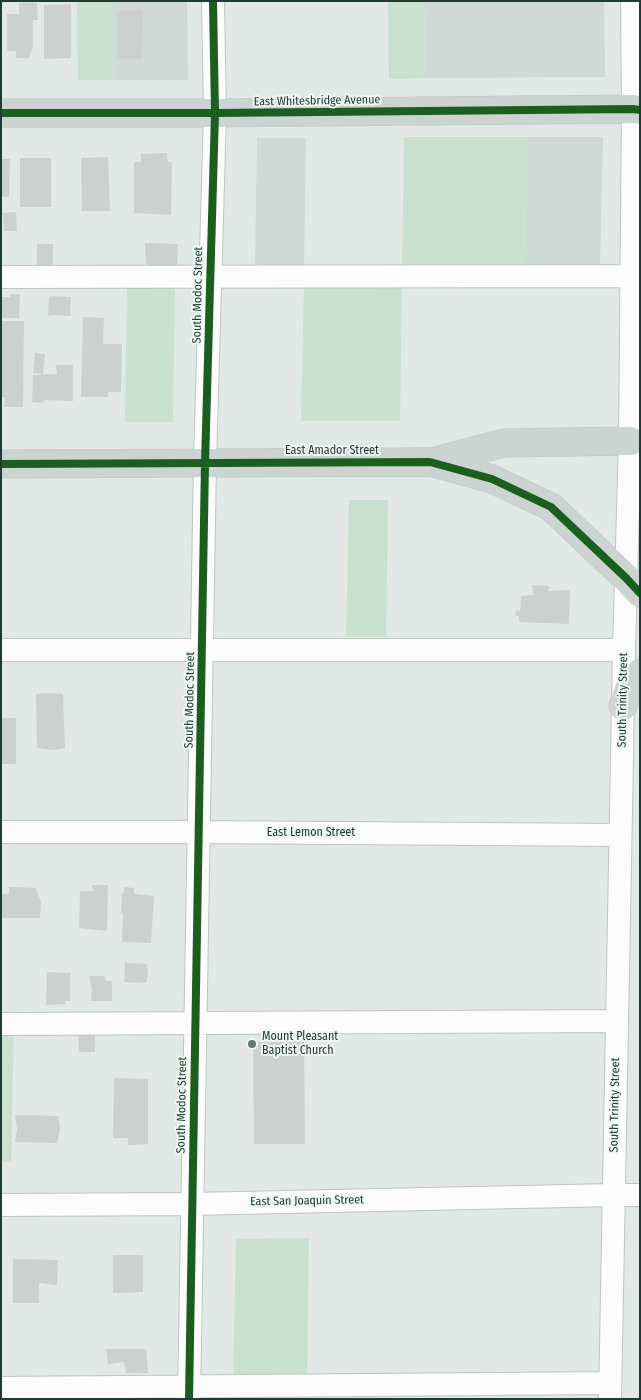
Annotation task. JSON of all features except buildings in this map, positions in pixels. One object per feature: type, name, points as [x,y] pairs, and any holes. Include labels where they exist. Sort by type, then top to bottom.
[{"type":"main road","name":"East Whitesbridge Avenue","points":[[1,113],[636,109]]},
{"type":"main road","points":[[430,462],[504,443],[635,437]]},
{"type":"main road","name":"East Amador Street","points":[[1,464],[430,462],[492,479],[551,507],[633,586]]},
{"type":"main road","points":[[623,706],[632,681],[640,673]]},
{"type":"street","name":"South Modoc Street","points":[[189,1392],[205,464],[215,113],[213,1]]},
{"type":"street","name":"South Trinity Street","points":[[610,1391],[624,650],[633,586],[635,437],[631,276],[636,109],[632,1]]},
{"type":"street","points":[[1,277],[631,276]]},
{"type":"street","points":[[1,650],[624,650]]},
{"type":"street","name":"East Lemon Street","points":[[1,832],[620,835]]},
{"type":"street","points":[[1,1024],[617,1021]]},
{"type":"street","name":"East San Joaquin Street","points":[[1,1205],[192,1204],[640,1196]]},
{"type":"street","points":[[1,1388],[189,1392],[610,1391]]},
{"type":"shaded area","points":[[114,1],[187,1],[188,80],[114,80]]},
{"type":"shaded area","points":[[425,1],[604,1],[605,77],[426,78]]},
{"type":"shaded area","points":[[527,137],[603,137],[600,266],[525,267]]},
{"type":"shaded area","points":[[257,138],[306,138],[304,268],[255,268]]},
{"type":"green space","points":[[77,1],[114,1],[114,80],[78,80]]},
{"type":"green space","points":[[388,1],[425,1],[426,78],[389,79]]},
{"type":"green space","points":[[404,137],[527,137],[525,267],[402,267]]},
{"type":"green space","points":[[402,283],[400,421],[301,421],[304,284]]},
{"type":"green space","points":[[127,285],[175,285],[173,422],[125,422]]},
{"type":"green space","points":[[349,500],[388,500],[386,637],[346,637]]},
{"type":"green space","points":[[1,1024],[14,1024],[11,1162],[1,1162]]},
{"type":"green space","points":[[309,1238],[307,1376],[233,1376],[236,1239]]},
{"type":"cycle path","points":[[189,1399],[205,463],[215,113],[213,1]]},
{"type":"cycle path","points":[[1,113],[640,110]]},
{"type":"cycle path","points":[[1,464],[430,462],[492,479],[551,507],[640,593]]},
{"type":"place","name":"Mount Pleasant Baptist Church","points":[[252,1044]]}]
